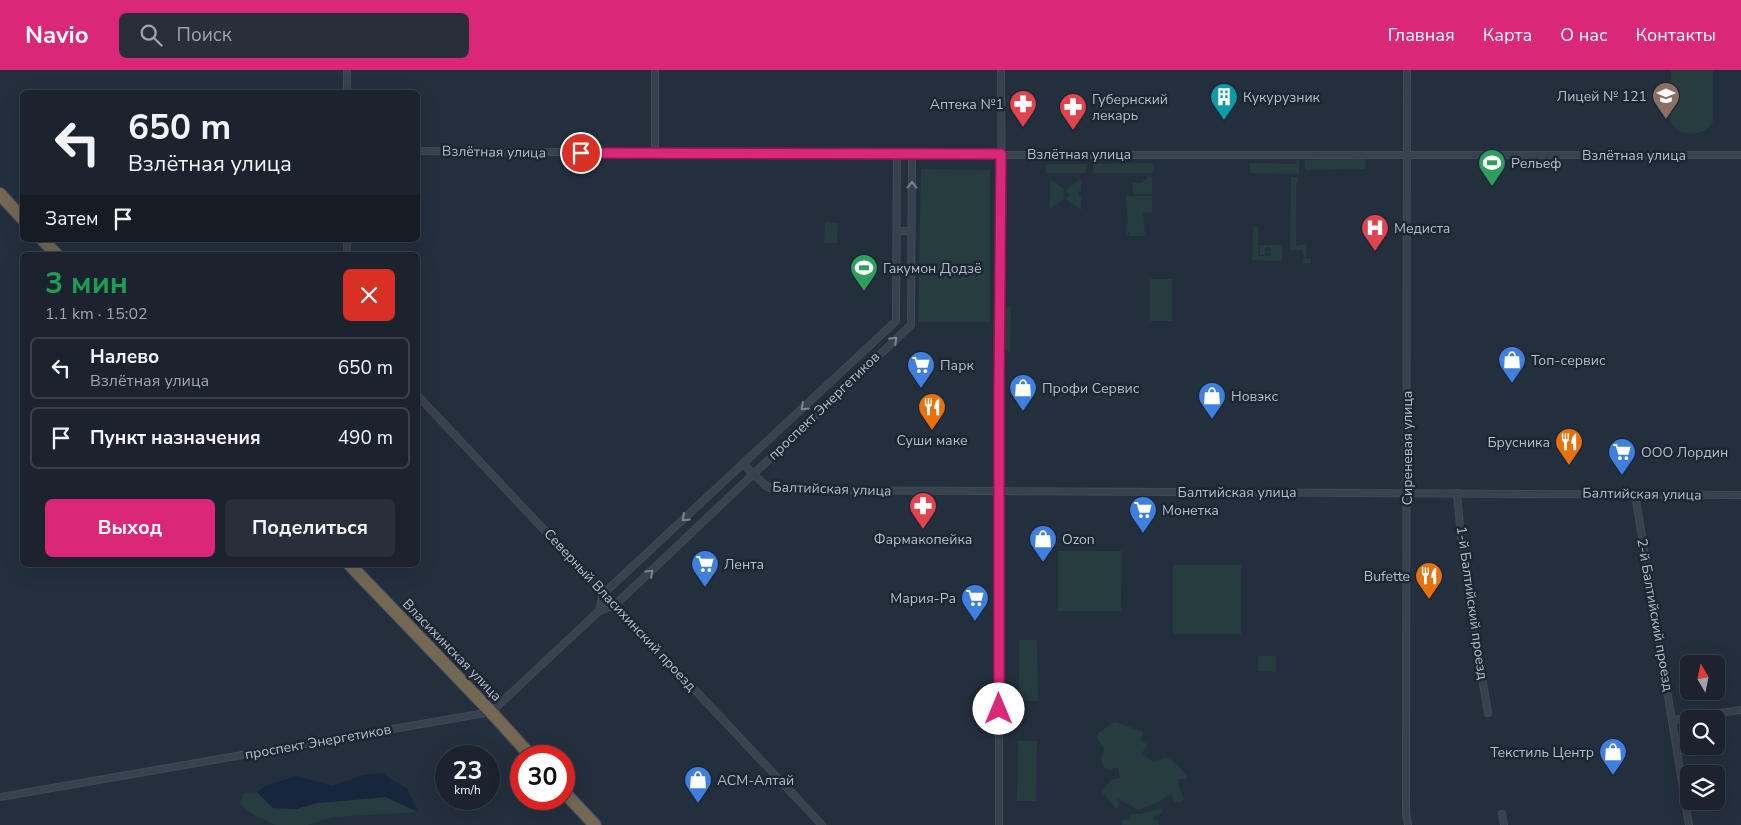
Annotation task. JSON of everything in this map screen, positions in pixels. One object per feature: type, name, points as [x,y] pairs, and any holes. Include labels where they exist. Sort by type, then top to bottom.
[{"type":"highway","points":[[0,194],[20,216]]},
{"type":"highway","points":[[45,242],[55,252]]},
{"type":"highway","name":"Власихинская улица","points":[[352,567],[521,745]]},
{"type":"highway","points":[[575,804],[595,825]]},
{"type":"street","points":[[347,70],[347,90]]},
{"type":"street","points":[[654,153],[655,70]]},
{"type":"street","points":[[1000,825],[1001,70]]},
{"type":"street","name":"Сиреневая улица","points":[[1407,70],[1406,813],[1408,825]]},
{"type":"street","name":"Взлётная улица","points":[[420,151],[1741,155]]},
{"type":"street","name":"проспект Энергетиков","points":[[603,594],[896,321],[897,153]]},
{"type":"street","name":"проспект Энергетиков","points":[[614,606],[910,324],[912,154]]},
{"type":"street","points":[[897,231],[912,231]]},
{"type":"street","name":"Северный Власихинский проезд","points":[[420,398],[822,825]]},
{"type":"street","name":"Балтийская улица","points":[[743,464],[766,486],[775,490],[1741,494]]},
{"type":"street","name":"1-й Балтийский проезд","points":[[1457,493],[1464,570],[1488,713]]},
{"type":"street","name":"2-й Балтийский проезд","points":[[1635,494],[1689,825]]},
{"type":"street","points":[[599,611],[603,594]]},
{"type":"street","points":[[491,712],[599,611],[614,606]]},
{"type":"street","points":[[1673,720],[1741,710]]},
{"type":"street","name":"проспект Энергетиков","points":[[0,797],[491,712]]},
{"type":"street","points":[[1502,814],[1504,825]]},
{"type":"green space","points":[[1671,70],[1713,70],[1713,121],[1704,131],[1691,134],[1684,133],[1673,126],[1670,120]]},
{"type":"green space","points":[[1366,159],[1365,169],[1305,170],[1305,160]]},
{"type":"green space","points":[[1296,160],[1299,160],[1299,174],[1250,173],[1250,163],[1296,164]]},
{"type":"green space","points":[[1153,163],[1153,173],[1093,173],[1093,164]]},
{"type":"green space","points":[[1046,164],[1086,164],[1086,173],[1046,173]]},
{"type":"green space","points":[[921,169],[990,170],[990,322],[918,322]]},
{"type":"green space","points":[[1149,176],[1152,177],[1152,194],[1133,194],[1133,183],[1141,183]]},
{"type":"green space","points":[[1291,177],[1299,177],[1296,185],[1296,246],[1306,244],[1306,259],[1311,259],[1311,263],[1303,263],[1305,255],[1302,250],[1290,250]]},
{"type":"green space","points":[[1050,179],[1064,189],[1064,199],[1050,209]]},
{"type":"green space","points":[[1081,179],[1081,192],[1079,192],[1079,196],[1081,196],[1081,210],[1067,200],[1069,194],[1067,189]]},
{"type":"green space","points":[[1126,196],[1152,196],[1152,212],[1143,213],[1145,236],[1129,236],[1128,228],[1126,236],[1126,224],[1128,223]]},
{"type":"green space","points":[[825,222],[838,223],[837,243],[824,243]]},
{"type":"green space","points":[[1253,227],[1258,227],[1258,256],[1271,256],[1270,253],[1266,253],[1266,251],[1271,251],[1270,247],[1265,247],[1265,255],[1260,255],[1260,245],[1282,245],[1282,261],[1252,260]]},
{"type":"green space","points":[[1150,279],[1172,279],[1172,321],[1150,321]]},
{"type":"green space","points":[[1011,307],[1010,352],[1003,347],[1004,310]]},
{"type":"green space","points":[[1043,384],[1125,385],[1122,389],[1047,388]]},
{"type":"green space","points":[[1058,551],[1122,551],[1121,611],[1058,611]]},
{"type":"green space","points":[[1173,565],[1241,565],[1241,634],[1173,634]]},
{"type":"green space","points":[[1019,640],[1037,640],[1038,701],[1019,701]]},
{"type":"green space","points":[[1258,656],[1276,656],[1276,672],[1258,671]]},
{"type":"green space","points":[[1114,722],[1144,732],[1140,740],[1147,744],[1147,747],[1142,752],[1144,756],[1154,762],[1166,757],[1187,775],[1186,779],[1179,779],[1178,784],[1184,799],[1180,802],[1174,802],[1171,794],[1159,802],[1138,810],[1117,798],[1119,807],[1115,808],[1102,792],[1111,780],[1120,778],[1118,767],[1110,770],[1104,767],[1101,758],[1104,748],[1098,741],[1097,734]]},
{"type":"green space","points":[[1018,741],[1037,741],[1036,801],[1017,801]]},
{"type":"green space","points":[[257,792],[274,808],[296,809],[317,803],[386,797],[418,812],[333,817],[307,825],[276,825],[254,815],[239,804],[244,793]]},
{"type":"green space","points":[[1160,808],[1163,812],[1154,816],[1153,820],[1158,820],[1159,825],[1122,825],[1121,821],[1130,819],[1131,814],[1141,814]]},
{"type":"water","points":[[382,773],[407,789],[418,812],[386,797],[317,803],[296,809],[273,808],[257,792],[268,785],[296,776],[333,786],[363,775]]},
{"type":"place","name":"Лицей № 121","points":[[1666,120]]},
{"type":"place","name":"Кукурузник","points":[[1224,121]]},
{"type":"place","name":"Аптека №1","points":[[1023,128]]},
{"type":"place","name":"Губернский лекарь","points":[[1073,131]]},
{"type":"place","name":"Рельеф","points":[[1492,187]]},
{"type":"place","name":"Медиста","points":[[1375,252]]},
{"type":"place","name":"Гакумон Додзё","points":[[864,292]]},
{"type":"place","name":"Топ-сервис","points":[[1512,384]]},
{"type":"place","name":"Парк","points":[[921,389]]},
{"type":"place","name":"Профи Сервис","points":[[1023,412]]},
{"type":"place","name":"Новэкс","points":[[1212,420]]},
{"type":"place","name":"Суши маке","points":[[932,431]]},
{"type":"place","name":"Брусника","points":[[1569,466]]},
{"type":"place","name":"ООО Лордин","points":[[1622,476]]},
{"type":"place","name":"Фармакопейка","points":[[923,530]]},
{"type":"place","name":"Монетка","points":[[1143,534]]},
{"type":"place","name":"Ozon","points":[[1043,563]]},
{"type":"place","name":"Лента","points":[[705,588]]},
{"type":"place","name":"Bufette","points":[[1429,600]]},
{"type":"place","name":"Мария-Ра","points":[[975,622]]},
{"type":"place","name":"Текстиль Центр","points":[[1613,776]]},
{"type":"place","name":"АСМ-Алтай","points":[[698,804]]},
{"type":"route","points":[[581,153],[1001,154],[999,709]]}]
